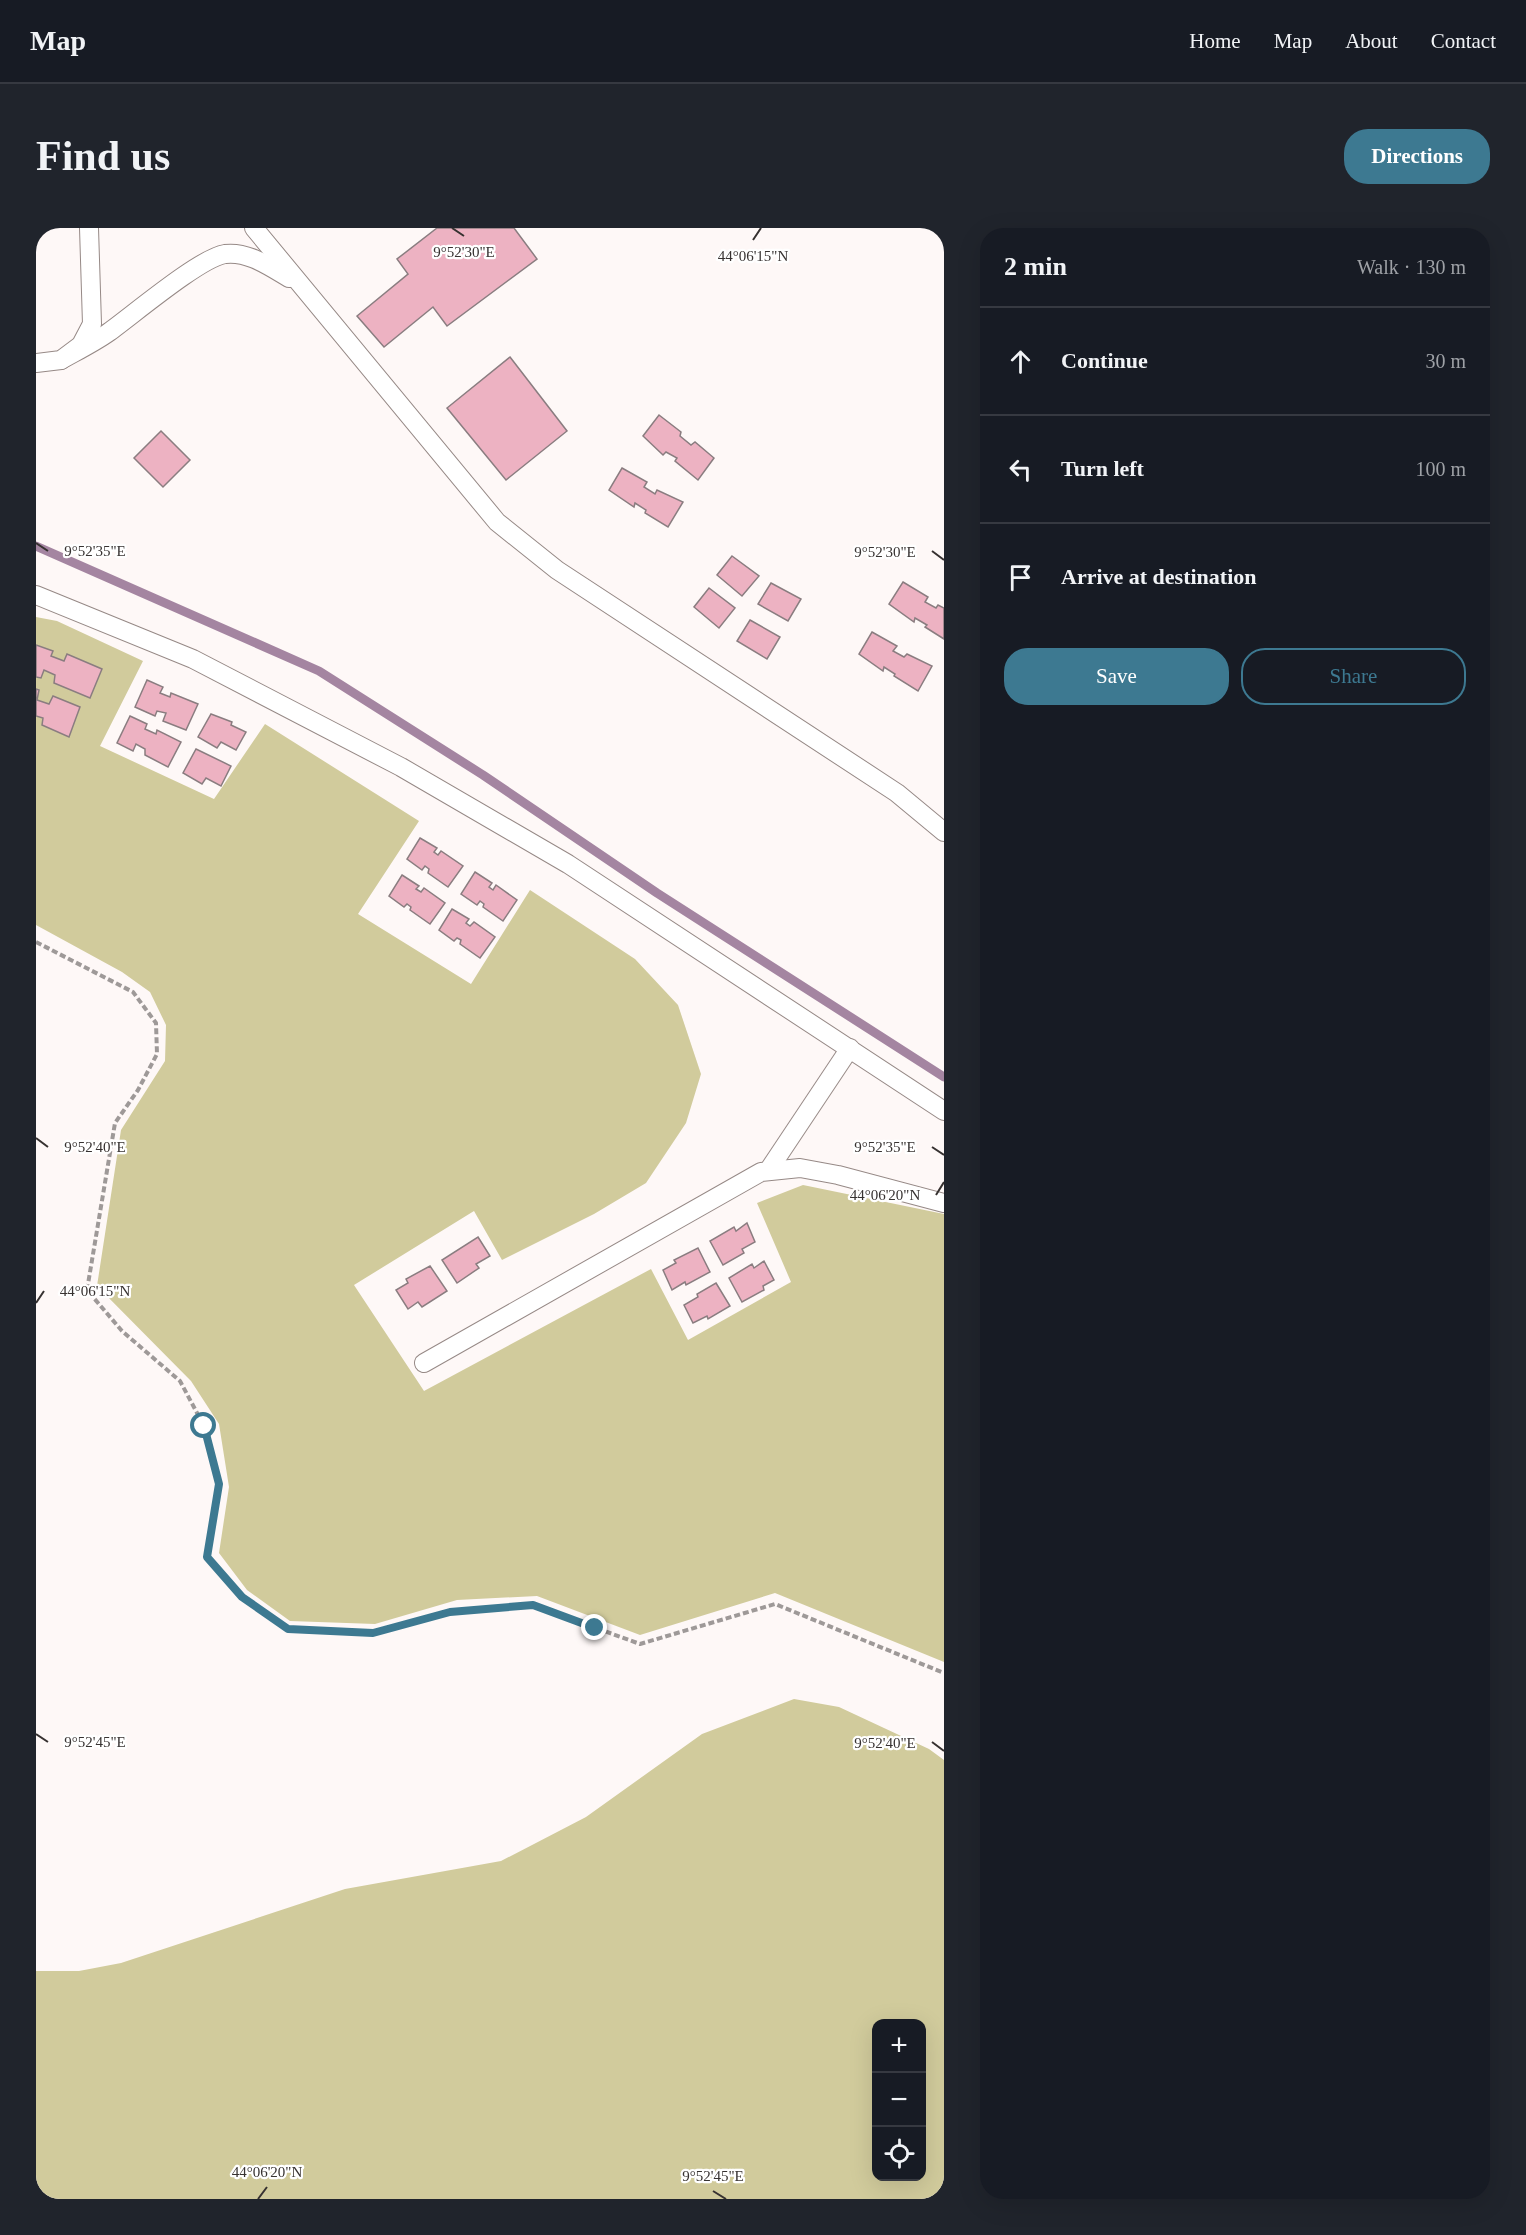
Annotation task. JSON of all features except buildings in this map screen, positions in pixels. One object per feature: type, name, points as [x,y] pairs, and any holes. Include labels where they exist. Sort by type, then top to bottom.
[{"type":"lane","points":[[61,360],[81,345],[92,324],[89,228]]},
{"type":"lane","points":[[254,228],[497,522],[557,570],[897,793],[944,832]]},
{"type":"lane","points":[[36,363],[61,360],[106,334],[201,265],[224,254],[243,255],[261,262],[300,284]]},
{"type":"lane","points":[[36,595],[192,659],[401,767],[568,864],[944,1111]]},
{"type":"lane","points":[[768,1171],[850,1048]]},
{"type":"lane","points":[[423,1363],[761,1172],[800,1167],[944,1203]]},
{"type":"path","points":[[36,942],[134,992],[156,1023],[157,1054],[138,1090],[115,1123],[87,1290],[122,1331],[180,1382],[204,1426],[219,1484],[207,1557],[242,1597],[288,1629],[373,1633],[450,1612],[533,1605],[640,1644],[775,1604],[944,1673]]},
{"type":"shaded area","points":[[36,617],[57,621],[143,661],[100,746],[214,799],[265,724],[419,821],[358,914],[471,984],[530,890],[635,959],[678,1005],[701,1074],[686,1123],[646,1183],[594,1214],[502,1260],[474,1211],[354,1285],[424,1391],[651,1269],[688,1340],[791,1282],[757,1203],[803,1185],[944,1214],[944,1662],[775,1593],[640,1635],[537,1596],[457,1600],[375,1624],[290,1621],[247,1590],[219,1553],[229,1487],[219,1424],[191,1381],[97,1286],[121,1130],[165,1061],[166,1025],[150,992],[122,972],[36,925]]},
{"type":"shaded area","points":[[794,1699],[839,1707],[929,1749],[944,1760],[944,2199],[36,2199],[36,1971],[79,1971],[121,1963],[345,1889],[501,1861],[586,1817],[702,1734]]},
{"type":"waterway","points":[[36,546],[319,671],[483,775],[657,893],[944,1077]]},
{"type":"route","points":[[204,1426],[219,1484],[207,1557],[242,1597],[288,1629],[373,1633],[450,1612],[533,1605],[595,1628]]}]
